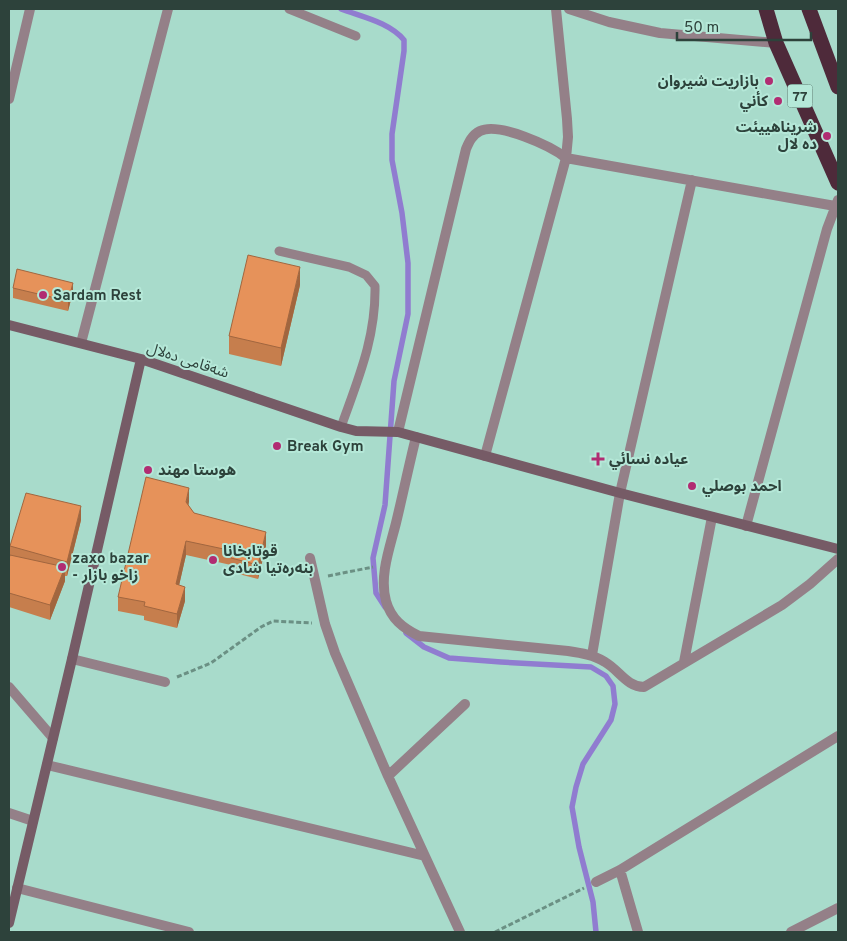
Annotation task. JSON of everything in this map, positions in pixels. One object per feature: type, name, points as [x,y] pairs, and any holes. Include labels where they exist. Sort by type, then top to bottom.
[{"type":"highway","name":"77","points":[[766,9],[776,43],[838,183]]},
{"type":"highway","points":[[809,9],[838,87]]},
{"type":"main road","name":"شەقامی دەلال","points":[[9,325],[141,359],[356,431],[398,432],[620,493],[838,549]]},
{"type":"main road","points":[[9,923],[54,738],[141,359]]},
{"type":"street","points":[[9,99],[30,9]]},
{"type":"street","points":[[81,344],[168,9]]},
{"type":"street","points":[[485,456],[566,158],[567,119],[556,9]]},
{"type":"street","points":[[569,9],[610,22],[660,33],[776,43]]},
{"type":"street","points":[[398,432],[466,149],[471,139],[479,131],[490,128],[541,142],[566,158],[837,203],[827,229],[746,526]]},
{"type":"street","points":[[592,655],[620,493],[692,180]]},
{"type":"street","points":[[416,437],[386,564],[383,586],[386,602],[393,617],[404,629],[419,636],[592,655],[606,662],[631,684],[637,687],[644,686],[782,605],[810,584],[838,559]]},
{"type":"street","points":[[684,662],[712,517]]},
{"type":"street","points":[[310,558],[325,624],[335,653],[388,776],[460,932]]},
{"type":"street","points":[[72,659],[165,682]]},
{"type":"street","points":[[9,688],[54,738]]},
{"type":"street","points":[[388,776],[466,704]]},
{"type":"street","points":[[596,882],[620,870],[838,736]]},
{"type":"street","points":[[47,765],[425,856]]},
{"type":"street","points":[[9,813],[33,822]]},
{"type":"street","points":[[620,870],[638,932]]},
{"type":"street","points":[[17,888],[189,932]]},
{"type":"street","points":[[791,932],[838,908]]},
{"type":"lane","points":[[289,9],[356,36]]},
{"type":"lane","points":[[279,252],[349,267],[366,275],[375,286],[372,332],[368,350],[340,426]]},
{"type":"path","points":[[316,579],[386,564]]},
{"type":"path","points":[[165,682],[211,663],[261,627],[273,621],[325,624]]},
{"type":"path","points":[[496,932],[596,882]]},
{"type":"building","points":[[248,255],[300,267],[281,348],[229,336]]},
{"type":"building","points":[[17,269],[73,283],[68,301],[13,288]]},
{"type":"building","points":[[146,477],[189,488],[186,502],[194,513],[266,532],[258,565],[231,558],[233,551],[186,541],[176,584],[185,587],[177,614],[144,606],[145,602],[118,597]]},
{"type":"building","points":[[26,493],[81,506],[67,562],[10,546]]},
{"type":"building","points":[[10,555],[65,567],[50,605],[9,593]]},
{"type":"waterway","points":[[341,9],[383,24],[404,40],[392,134],[392,160],[402,213],[408,263],[408,314],[394,381],[385,505],[373,558],[376,593],[385,607]]},
{"type":"waterway","points":[[406,633],[424,647],[449,658],[591,667],[606,676],[613,686],[615,704],[611,720],[583,764],[572,807],[579,847],[593,902],[596,932]]},
{"type":"place","name":"بازاريت شيروان","points":[[769,81]]},
{"type":"place","name":"كأني","points":[[778,101]]},
{"type":"place","name":"شريناهييئت ده لال","points":[[827,136]]},
{"type":"place","name":"Sardam Rest","points":[[43,295]]},
{"type":"place","name":"Break Gym","points":[[277,446]]},
{"type":"place","name":"عياده نسائي","points":[[598,459]]},
{"type":"place","name":"هوستا مهند","points":[[148,470]]},
{"type":"place","name":"احمد بوصلي","points":[[692,486]]},
{"type":"place","name":"قوتابخانا بنەرەتیا شادی","points":[[213,560]]},
{"type":"place","name":"zaxo bazar - زاخو بازار","points":[[62,567]]}]
